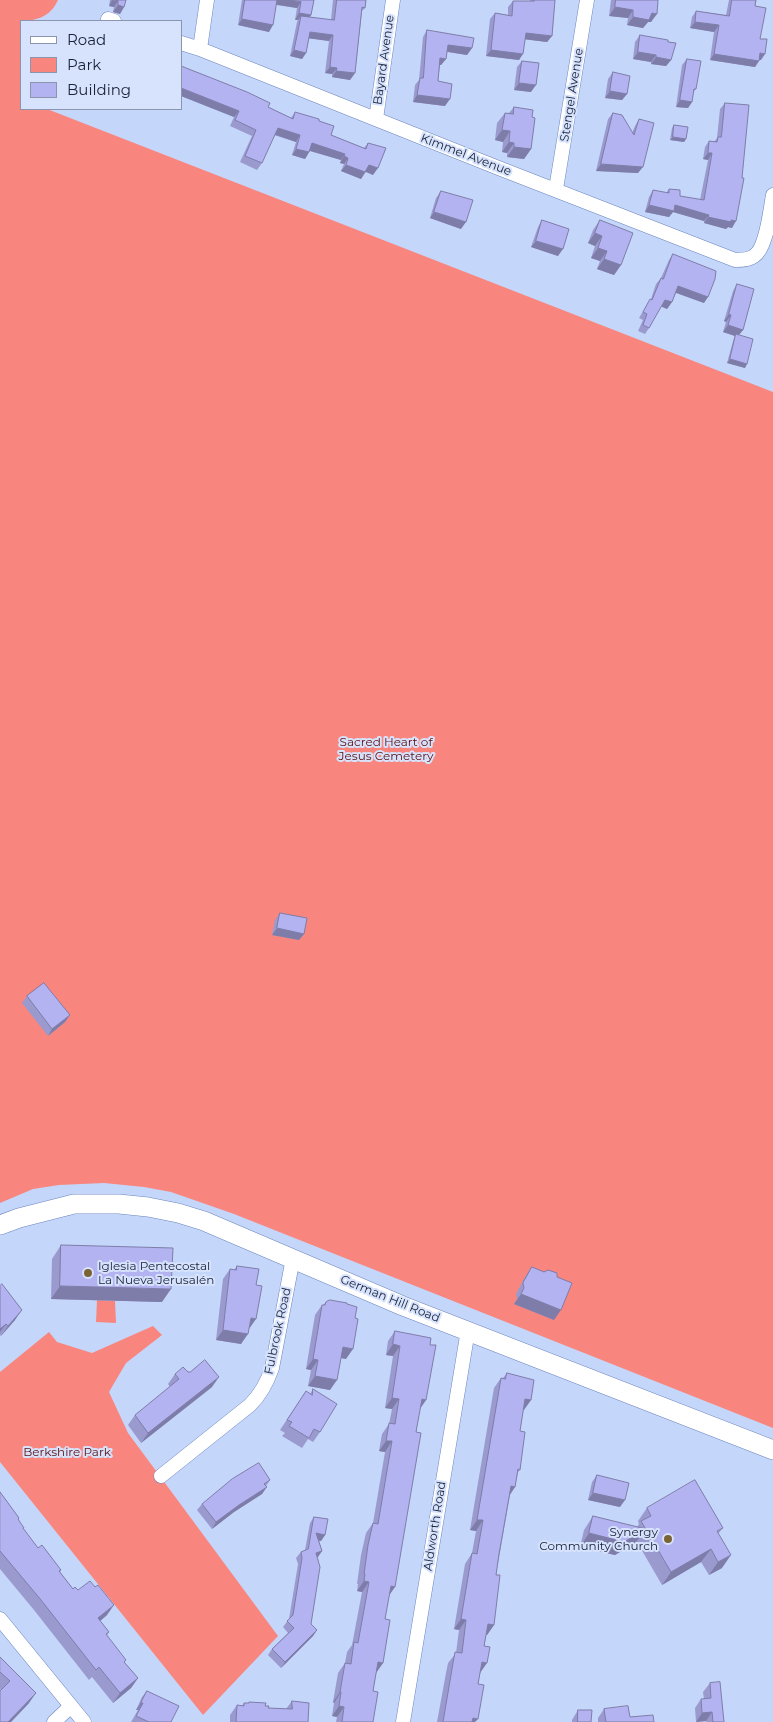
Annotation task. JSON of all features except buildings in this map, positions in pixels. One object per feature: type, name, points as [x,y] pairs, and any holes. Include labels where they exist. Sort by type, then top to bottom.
[{"type":"street","points":[[200,49],[207,0]]},
{"type":"street","name":"Bayard Avenue","points":[[376,119],[393,0]]},
{"type":"street","name":"Stengel Avenue","points":[[556,189],[587,0]]},
{"type":"street","name":"Kimmel Avenue","points":[[182,43],[735,260],[751,258],[762,247],[773,195]]},
{"type":"street","name":"German Hill Road","points":[[0,1225],[19,1218],[74,1204],[129,1205],[178,1213],[204,1221],[293,1258],[382,1298],[773,1450]]},
{"type":"street","name":"Fulbrook Road","points":[[161,1476],[260,1396],[272,1368],[293,1258]]},
{"type":"street","name":"Aldworth Road","points":[[403,1722],[468,1330]]},
{"type":"street","points":[[0,1619],[84,1722]]},
{"type":"street","points":[[54,1722],[71,1706]]},
{"type":"green space","name":"Sacred Heart of Jesus Cemetery","points":[[0,0],[58,0],[52,10],[38,19],[20,20],[20,110],[50,110],[773,392],[773,1428],[234,1214],[171,1192],[104,1183],[59,1185],[33,1189],[0,1203]]},
{"type":"green space","points":[[97,1300],[115,1301],[116,1323],[96,1322]]},
{"type":"green space","name":"Berkshire Park","points":[[153,1326],[162,1335],[126,1363],[109,1392],[128,1433],[278,1636],[203,1715],[0,1462],[0,1372],[49,1332],[57,1342],[92,1353]]},
{"type":"place","name":"Iglesia Pentecostal La Nueva Jerusalén","points":[[88,1273]]},
{"type":"place","name":"Synergy Community Church","points":[[668,1539]]}]
